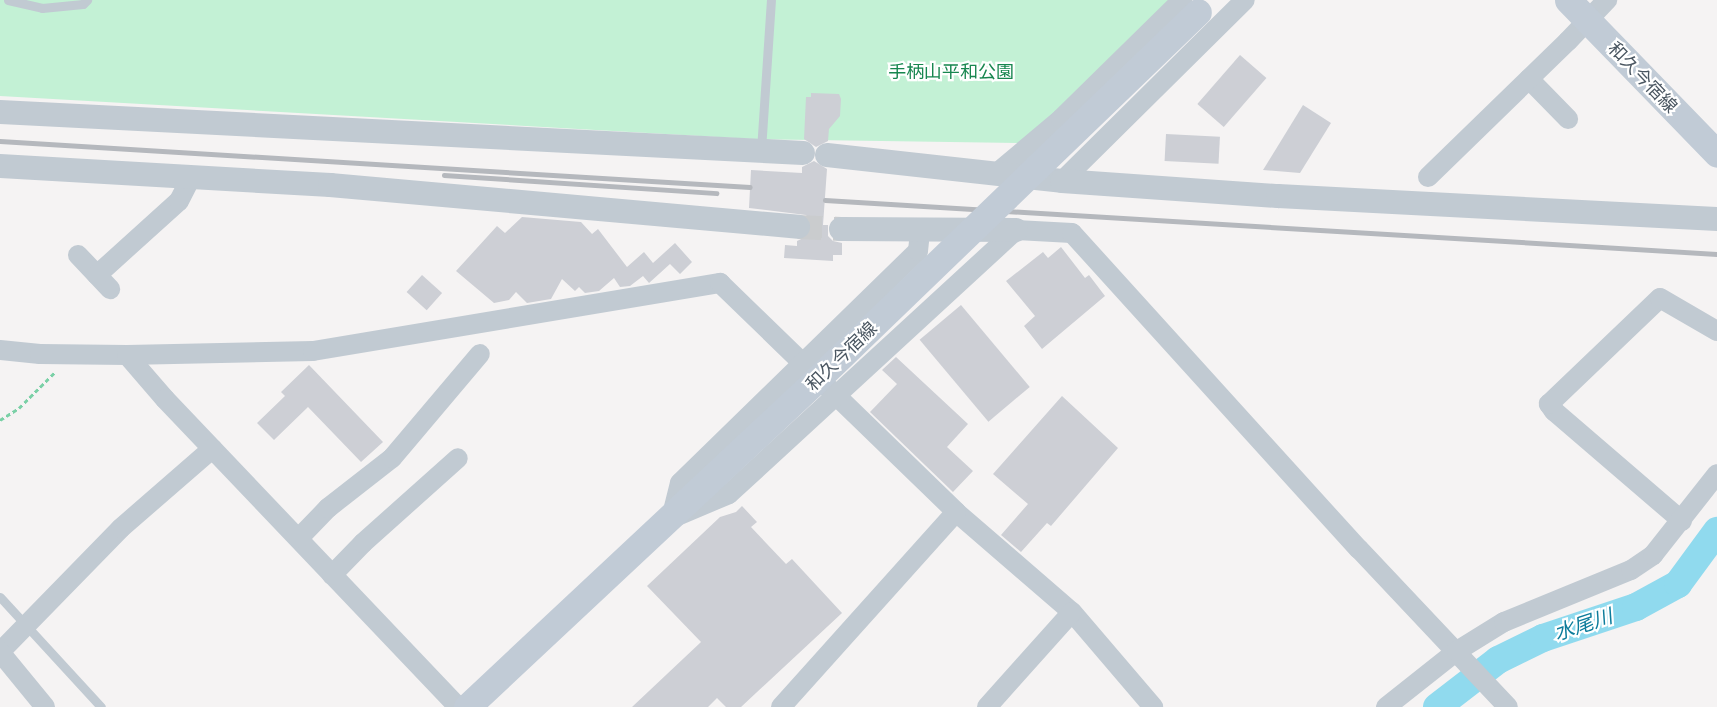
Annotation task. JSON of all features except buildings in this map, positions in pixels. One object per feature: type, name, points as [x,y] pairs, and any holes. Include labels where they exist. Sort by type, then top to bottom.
[{"type":"main road","name":"和久今宿線","points":[[1568,0],[1717,154]]},
{"type":"main road","name":"和久今宿線","points":[[466,707],[818,381],[1197,4]]},
{"type":"street","points":[[1062,180],[1245,0]]},
{"type":"street","points":[[1428,177],[1607,0]]},
{"type":"street","points":[[997,173],[1197,4]]},
{"type":"street","points":[[1529,79],[1568,119]]},
{"type":"street","points":[[0,112],[761,145],[803,153]]},
{"type":"street","points":[[827,155],[1062,180],[1278,196],[1717,219]]},
{"type":"street","points":[[0,166],[330,185],[798,226]]},
{"type":"street","points":[[78,255],[104,282],[179,201],[191,177]]},
{"type":"street","points":[[841,228],[1072,233],[1359,549],[1503,702]]},
{"type":"street","points":[[818,381],[1016,230]]},
{"type":"street","points":[[818,381],[918,251],[920,231]]},
{"type":"street","points":[[0,350],[128,355],[313,351],[720,284],[956,512],[1072,612],[1153,707]]},
{"type":"street","points":[[1682,521],[1554,411],[1549,404],[1660,298],[1717,331]]},
{"type":"street","points":[[299,538],[328,507],[392,458],[480,354]]},
{"type":"street","points":[[128,355],[212,448],[458,707]]},
{"type":"street","points":[[45,707],[0,652],[121,528],[212,448]]},
{"type":"street","points":[[332,575],[363,543],[459,458]]},
{"type":"street","points":[[1386,707],[1457,651],[1504,622],[1630,570],[1653,555],[1717,474]]},
{"type":"street","points":[[791,704],[956,512]]},
{"type":"street","points":[[987,707],[1072,612]]},
{"type":"lane","points":[[8,0],[42,8],[83,4],[87,0]]},
{"type":"lane","points":[[761,145],[771,0]]},
{"type":"lane","points":[[0,597],[100,707]]},
{"type":"path","points":[[0,420],[33,395],[69,354]]},
{"type":"green space","name":"手柄山平和公園","points":[[0,0],[1170,0],[1032,136],[1020,143],[753,139],[0,96]]},
{"type":"waterway","name":"水尾川","points":[[1437,707],[1498,660],[1543,638],[1636,607],[1678,584],[1717,531]]},
{"type":"tunnel","points":[[798,227],[841,229]]},
{"type":"railway","points":[[0,141],[750,187]]},
{"type":"railway","points":[[444,175],[716,193]]},
{"type":"railway","points":[[825,200],[1717,254]]}]
